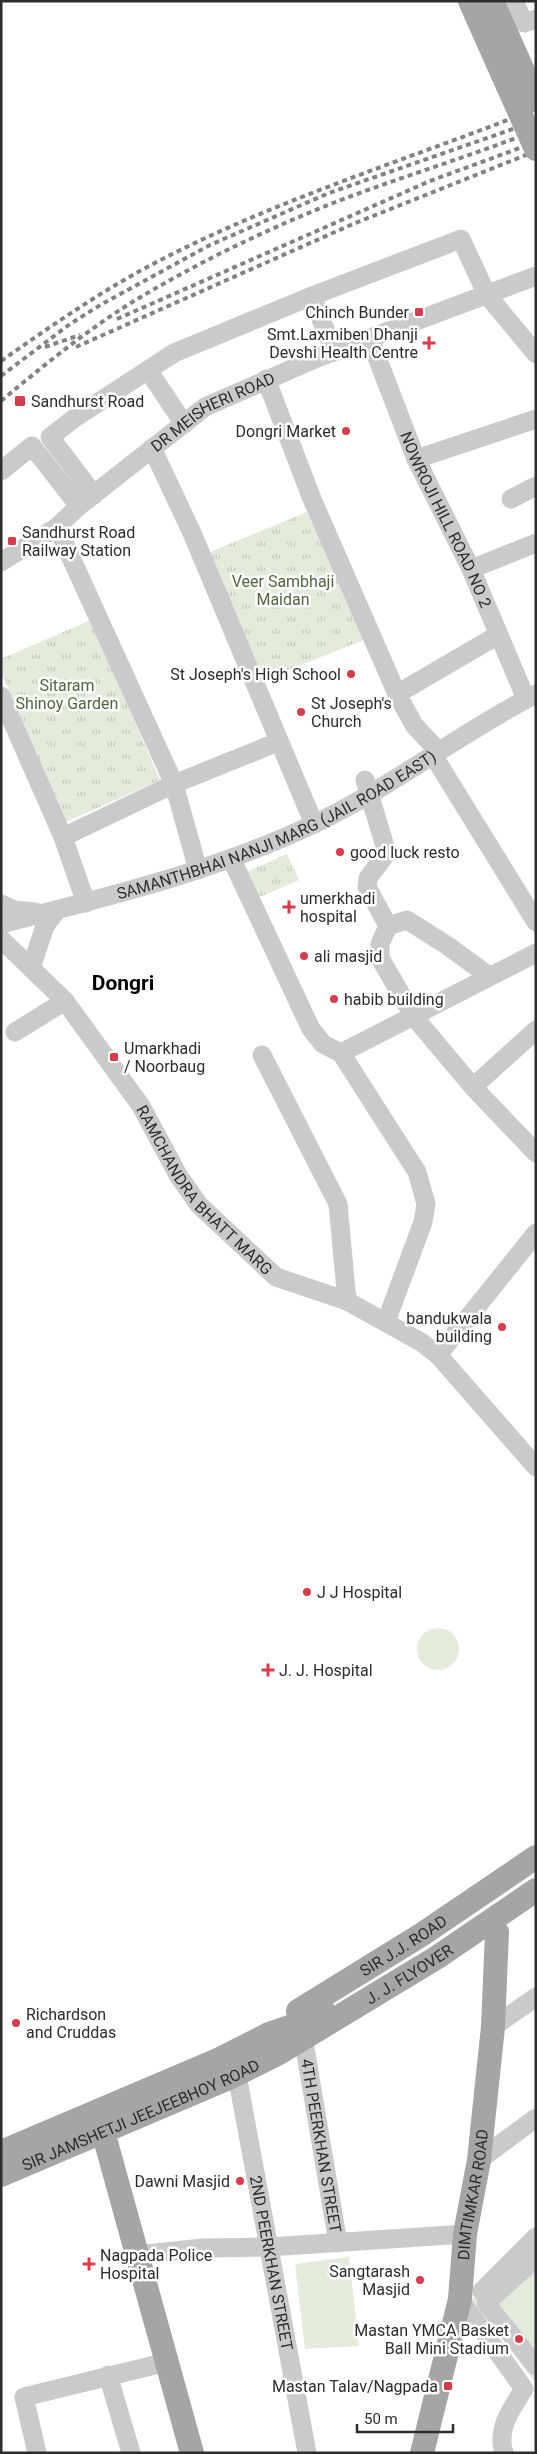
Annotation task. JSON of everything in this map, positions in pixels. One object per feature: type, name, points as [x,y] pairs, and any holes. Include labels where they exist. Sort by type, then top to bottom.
[{"type":"main road","points":[[470,1],[512,70],[536,100]]},
{"type":"main road","points":[[492,1],[536,149]]},
{"type":"main road","name":"SIR J.J. ROAD","points":[[274,2044],[299,2010],[436,1925],[536,1857]]},
{"type":"main road","points":[[274,2044],[305,2048],[320,2044],[484,1925],[536,1872]]},
{"type":"main road","name":"J. J. FLYOVER","points":[[274,2044],[484,1925],[536,1890]]},
{"type":"main road","points":[[484,1925],[536,1905]]},
{"type":"main road","name":"DIMTIMKAR ROAD","points":[[422,2453],[463,2303],[465,2234],[479,2160],[493,2027],[484,1925]]},
{"type":"main road","name":"SIR JAMSHETJI JEEJEEBHOY ROAD","points":[[1,2152],[100,2121],[237,2074],[274,2044]]},
{"type":"main road","name":"SIR JAMSHETJI JEEJEEBHOY ROAD","points":[[1,2175],[220,2059],[274,2044]]},
{"type":"main road","points":[[100,2121],[192,2453]]},
{"type":"street","points":[[514,1],[530,21]]},
{"type":"street","points":[[87,500],[50,437],[76,417],[174,353],[312,296],[461,239],[487,295],[536,354]]},
{"type":"street","name":"DR MEISHERI ROAD","points":[[1,562],[57,527],[87,500],[205,407],[266,379],[334,352],[536,276]]},
{"type":"street","points":[[312,296],[334,352]]},
{"type":"street","name":"NOWROJI HILL ROAD NO 2","points":[[370,339],[416,459],[471,569],[498,635],[531,696]]},
{"type":"street","points":[[148,370],[184,424]]},
{"type":"street","points":[[266,379],[312,499],[397,694],[414,725],[436,754],[536,922]]},
{"type":"street","points":[[416,459],[536,419]]},
{"type":"street","points":[[1,471],[32,446],[87,500]]},
{"type":"street","points":[[152,448],[192,534],[314,824]]},
{"type":"street","points":[[511,499],[536,486]]},
{"type":"street","points":[[57,527],[174,784],[198,870]]},
{"type":"street","points":[[471,569],[536,543]]},
{"type":"street","points":[[397,694],[498,635]]},
{"type":"street","points":[[1,696],[63,837],[86,903]]},
{"type":"street","name":"SAMANTHBHAI NANJI MARG (JAIL ROAD EAST)","points":[[1,924],[86,903],[198,870],[314,824],[367,787],[436,754],[531,696]]},
{"type":"street","points":[[63,837],[174,784],[278,742]]},
{"type":"street","points":[[367,787],[387,853],[368,878],[367,887],[388,926]]},
{"type":"street","points":[[231,858],[312,1029],[323,1044],[341,1053],[417,1172],[426,1204],[423,1222],[386,1322]]},
{"type":"street","points":[[1,904],[14,910],[50,912],[31,968]]},
{"type":"street","points":[[489,976],[407,920],[388,926],[380,944],[380,958],[414,1017],[473,1087],[536,1153]]},
{"type":"street","name":"RAMCHANDRA BHATT MARG","points":[[1,939],[65,1001],[141,1106],[178,1175],[199,1205],[276,1277],[347,1300],[421,1342],[438,1355],[536,1467]]},
{"type":"street","points":[[341,1053],[536,953]]},
{"type":"street","points":[[15,1032],[65,1001]]},
{"type":"street","points":[[473,1087],[536,1030]]},
{"type":"street","points":[[262,1056],[338,1204],[347,1300]]},
{"type":"street","points":[[438,1355],[536,1233]]},
{"type":"street","points":[[493,2027],[536,1997]]},
{"type":"street","name":"4TH PEERKHAN STREET","points":[[305,2048],[338,2243]]},
{"type":"street","name":"2ND PEERKHAN STREET","points":[[237,2074],[306,2453]]},
{"type":"street","points":[[479,2160],[536,2118]]},
{"type":"street","points":[[138,2255],[204,2248],[269,2247],[465,2234]]},
{"type":"street","points":[[504,2453],[501,2444],[505,2420],[530,2385],[463,2303],[536,2237]]},
{"type":"street","points":[[536,2258],[486,2303],[536,2366]]},
{"type":"street","points":[[36,2453],[24,2397],[167,2362]]},
{"type":"street","points":[[108,2375],[131,2453]]},
{"type":"green space","name":"Veer Sambhaji Maidan","points":[[307,512],[364,640],[263,680],[208,553]]},
{"type":"green space","name":"Sitaram Shinoy Garden","points":[[91,620],[160,780],[66,822],[1,672],[1,659]]},
{"type":"green space","points":[[287,854],[299,880],[257,898],[246,872]]},
{"type":"green space","points":[[438,1628],[453,1634],[459,1649],[453,1664],[438,1670],[423,1664],[417,1649],[423,1634]]},
{"type":"green space","name":"Mastan YMCA Basket Ball Mini Stadium","points":[[536,2244],[536,2379],[534,2381],[472,2299]]},
{"type":"green space","points":[[349,2257],[359,2346],[305,2349],[295,2264]]},
{"type":"railway","points":[[1,361],[112,287],[198,242],[245,220],[341,182],[536,109]]},
{"type":"railway","points":[[1,376],[70,324],[102,304],[210,245],[329,193],[536,121]]},
{"type":"railway","points":[[1,401],[99,324],[134,301],[207,260],[282,224],[333,203],[536,130]]},
{"type":"railway","points":[[117,319],[430,181],[536,142]]},
{"type":"railway","points":[[76,347],[353,224],[536,151]]},
{"type":"railway","points":[[45,347],[80,335]]},
{"type":"place","name":"Chinch Bunder","points":[[419,312]]},
{"type":"place","name":"Smt.Laxmiben Dhanji Devshi Health Centre","points":[[429,343]]},
{"type":"place","name":"Sandhurst Road","points":[[20,401]]},
{"type":"place","name":"Dongri Market","points":[[346,431]]},
{"type":"place","name":"Sandhurst Road Railway Station","points":[[12,541]]},
{"type":"place","name":"St Joseph's High School","points":[[351,674]]},
{"type":"place","name":"St Joseph's Church","points":[[301,712]]},
{"type":"place","name":"good luck resto","points":[[340,852]]},
{"type":"place","name":"umerkhadi hospital","points":[[289,907]]},
{"type":"place","name":"ali masjid","points":[[304,956]]},
{"type":"place","name":"habib building","points":[[334,999]]},
{"type":"place","name":"Umarkhadi / Noorbaug","points":[[114,1057]]},
{"type":"place","name":"bandukwala building","points":[[502,1327]]},
{"type":"place","name":"J J Hospital","points":[[307,1592]]},
{"type":"place","name":"J. J. Hospital","points":[[268,1670]]},
{"type":"place","name":"Richardson and Cruddas","points":[[16,2023]]},
{"type":"place","name":"Dawni Masjid","points":[[240,2181]]},
{"type":"place","name":"Nagpada Police Hospital","points":[[89,2264]]},
{"type":"place","name":"Sangtarash Masjid","points":[[420,2280]]},
{"type":"place","name":"Mastan YMCA Basket Ball Mini Stadium","points":[[519,2339]]},
{"type":"place","name":"Mastan Talav/Nagpada","points":[[448,2386]]},
{"type":"district","name":"Dongri","points":[[123,983]]}]
